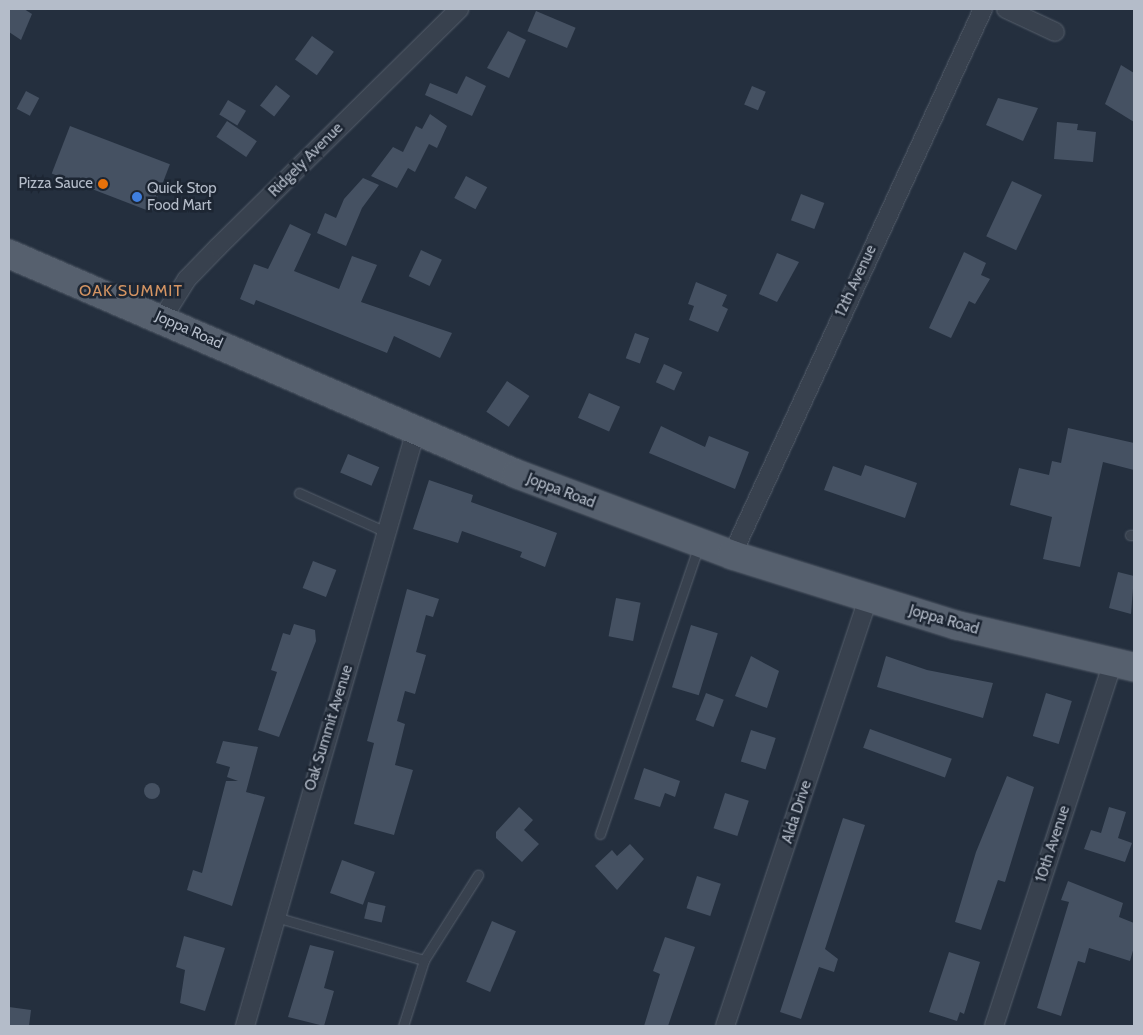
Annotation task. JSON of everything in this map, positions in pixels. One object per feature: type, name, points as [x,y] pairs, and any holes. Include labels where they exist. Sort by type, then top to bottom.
[{"type":"main road","name":"Joppa Road","points":[[9,254],[416,430],[732,555],[868,598],[1124,664]]},
{"type":"street","name":"Ridgely Avenue","points":[[162,319],[187,279],[459,9]]},
{"type":"street","name":"12th Avenue","points":[[732,555],[983,9]]},
{"type":"street","points":[[1006,9],[1055,32]]},
{"type":"street","name":"Oak Summit Avenue","points":[[245,1026],[279,918],[313,779],[416,430]]},
{"type":"street","name":"Alda Drive","points":[[725,1026],[868,598]]},
{"type":"street","name":"10th Avenue","points":[[994,1026],[1124,664]]},
{"type":"lane","points":[[299,493],[386,532]]},
{"type":"lane","points":[[600,834],[700,543]]},
{"type":"lane","points":[[403,1026],[424,960],[478,875]]},
{"type":"lane","points":[[279,918],[424,960]]},
{"type":"building","points":[[9,9],[24,9],[32,14],[21,40],[9,32]]},
{"type":"building","points":[[536,11],[576,28],[567,48],[527,31]]},
{"type":"building","points":[[508,31],[526,40],[509,78],[487,68]]},
{"type":"building","points":[[312,36],[334,52],[317,75],[295,59]]},
{"type":"building","points":[[1121,65],[1134,73],[1134,122],[1105,104]]},
{"type":"building","points":[[466,76],[486,86],[472,116],[425,95],[430,83],[457,94]]},
{"type":"building","points":[[276,85],[290,96],[274,117],[260,105]]},
{"type":"building","points":[[752,86],[766,92],[758,110],[744,104]]},
{"type":"building","points":[[26,91],[39,98],[30,116],[17,109]]},
{"type":"building","points":[[998,98],[1038,108],[1023,141],[986,125]]},
{"type":"building","points":[[228,100],[246,111],[237,125],[219,115]]},
{"type":"building","points":[[430,114],[447,126],[437,148],[429,144],[415,172],[408,168],[397,188],[371,176],[393,147],[403,152],[416,126],[422,129]]},
{"type":"building","points":[[227,121],[257,141],[246,157],[216,137]]},
{"type":"building","points":[[1057,122],[1078,124],[1077,130],[1096,132],[1093,162],[1054,159]]},
{"type":"building","points":[[70,126],[170,164],[152,212],[52,174]]},
{"type":"building","points":[[466,176],[487,187],[475,209],[454,198]]},
{"type":"building","points":[[363,178],[379,185],[362,208],[346,246],[317,233],[325,213],[336,218],[344,199]]},
{"type":"building","points":[[1012,181],[1042,195],[1016,250],[986,236]]},
{"type":"building","points":[[801,194],[824,203],[814,229],[791,220]]},
{"type":"building","points":[[290,224],[311,234],[294,271],[339,289],[352,256],[377,265],[361,302],[452,333],[440,358],[394,336],[387,353],[256,300],[254,305],[240,299],[254,264],[268,269]]},
{"type":"building","points":[[421,250],[442,260],[430,286],[409,276]]},
{"type":"building","points":[[964,252],[986,263],[981,275],[990,279],[975,304],[969,301],[951,338],[929,328]]},
{"type":"building","points":[[777,253],[799,262],[777,302],[759,294]]},
{"type":"building","points":[[696,282],[727,295],[722,306],[728,309],[718,332],[689,320],[694,306],[688,304]]},
{"type":"building","points":[[635,333],[649,338],[640,364],[626,358]]},
{"type":"building","points":[[664,364],[682,372],[674,390],[656,382]]},
{"type":"building","points":[[507,381],[529,396],[509,427],[486,412]]},
{"type":"building","points":[[589,393],[620,407],[609,431],[578,418]]},
{"type":"building","points":[[661,426],[705,447],[709,436],[749,452],[735,489],[649,453]]},
{"type":"building","points":[[1068,428],[1134,443],[1134,470],[1103,462],[1080,567],[1043,559],[1052,517],[1010,505],[1019,468],[1049,475],[1052,461],[1061,463]]},
{"type":"building","points":[[348,454],[379,467],[371,486],[340,472]]},
{"type":"building","points":[[865,465],[917,483],[905,518],[824,490],[833,466],[861,476]]},
{"type":"building","points":[[429,480],[473,495],[471,502],[557,533],[545,567],[520,557],[522,552],[462,531],[458,543],[413,529]]},
{"type":"building","points":[[313,561],[336,570],[326,597],[303,588]]},
{"type":"building","points":[[1118,572],[1134,576],[1131,614],[1109,608]]},
{"type":"building","points":[[407,589],[439,599],[433,617],[426,615],[416,652],[426,655],[415,694],[405,691],[397,721],[405,724],[395,765],[413,770],[394,835],[354,824],[374,743],[367,741]]},
{"type":"building","points":[[616,598],[641,603],[633,641],[609,636]]},
{"type":"building","points":[[294,624],[315,630],[316,641],[279,737],[258,730],[277,672],[271,670],[283,633],[290,635]]},
{"type":"building","points":[[691,625],[718,633],[699,695],[672,687]]},
{"type":"building","points":[[751,656],[779,671],[767,708],[735,696]]},
{"type":"building","points":[[886,656],[927,670],[993,683],[983,718],[877,687]]},
{"type":"building","points":[[706,693],[724,700],[713,727],[696,720]]},
{"type":"building","points":[[1046,693],[1072,701],[1059,744],[1033,736]]},
{"type":"building","points":[[870,729],[952,759],[945,778],[863,748]]},
{"type":"building","points":[[751,730],[776,738],[766,769],[741,761]]},
{"type":"building","points":[[223,741],[258,747],[246,792],[265,797],[232,906],[187,890],[193,870],[202,873],[226,781],[238,781],[227,777],[230,767],[216,763]]},
{"type":"building","points":[[644,768],[680,781],[675,797],[665,793],[660,807],[634,799]]},
{"type":"building","points":[[1007,776],[1034,787],[1005,882],[998,880],[981,930],[955,922],[976,852]]},
{"type":"building","points":[[152,783],[158,785],[160,791],[158,797],[152,799],[146,797],[144,791],[146,785]]},
{"type":"building","points":[[725,793],[749,801],[737,836],[714,828]]},
{"type":"building","points":[[519,807],[533,820],[524,830],[539,844],[522,862],[496,838],[496,832]]},
{"type":"building","points":[[1109,807],[1126,812],[1118,838],[1132,843],[1125,862],[1084,849],[1091,830],[1101,833]]},
{"type":"building","points":[[843,818],[865,825],[825,949],[838,959],[834,972],[819,967],[801,1019],[780,1012]]},
{"type":"building","points":[[630,844],[644,859],[617,890],[595,866],[612,850],[617,856]]},
{"type":"building","points":[[342,860],[375,872],[363,905],[330,893]]},
{"type":"building","points":[[697,876],[721,884],[710,916],[686,908]]},
{"type":"building","points":[[1068,881],[1123,903],[1119,917],[1134,923],[1134,947],[1130,961],[1089,948],[1085,963],[1078,961],[1061,1016],[1037,1008],[1069,902],[1061,900]]},
{"type":"building","points":[[368,902],[386,906],[382,923],[364,919]]},
{"type":"building","points":[[492,921],[516,931],[490,992],[466,982]]},
{"type":"building","points":[[184,936],[225,948],[205,1011],[180,1003],[185,970],[176,967]]},
{"type":"building","points":[[665,937],[695,947],[668,1026],[644,1026],[660,974],[653,971]]},
{"type":"building","points":[[310,945],[334,951],[324,988],[334,991],[324,1026],[288,1017]]},
{"type":"building","points":[[949,952],[980,962],[964,1014],[960,1012],[957,1021],[929,1012]]},
{"type":"building","points":[[9,1007],[31,1010],[29,1026],[9,1026]]},
{"type":"place","name":"Pizza Sauce","points":[[103,184]]},
{"type":"place","name":"Quick Stop Food Mart","points":[[137,197]]},
{"type":"district","name":"OAK SUMMIT","points":[[131,291]]}]
